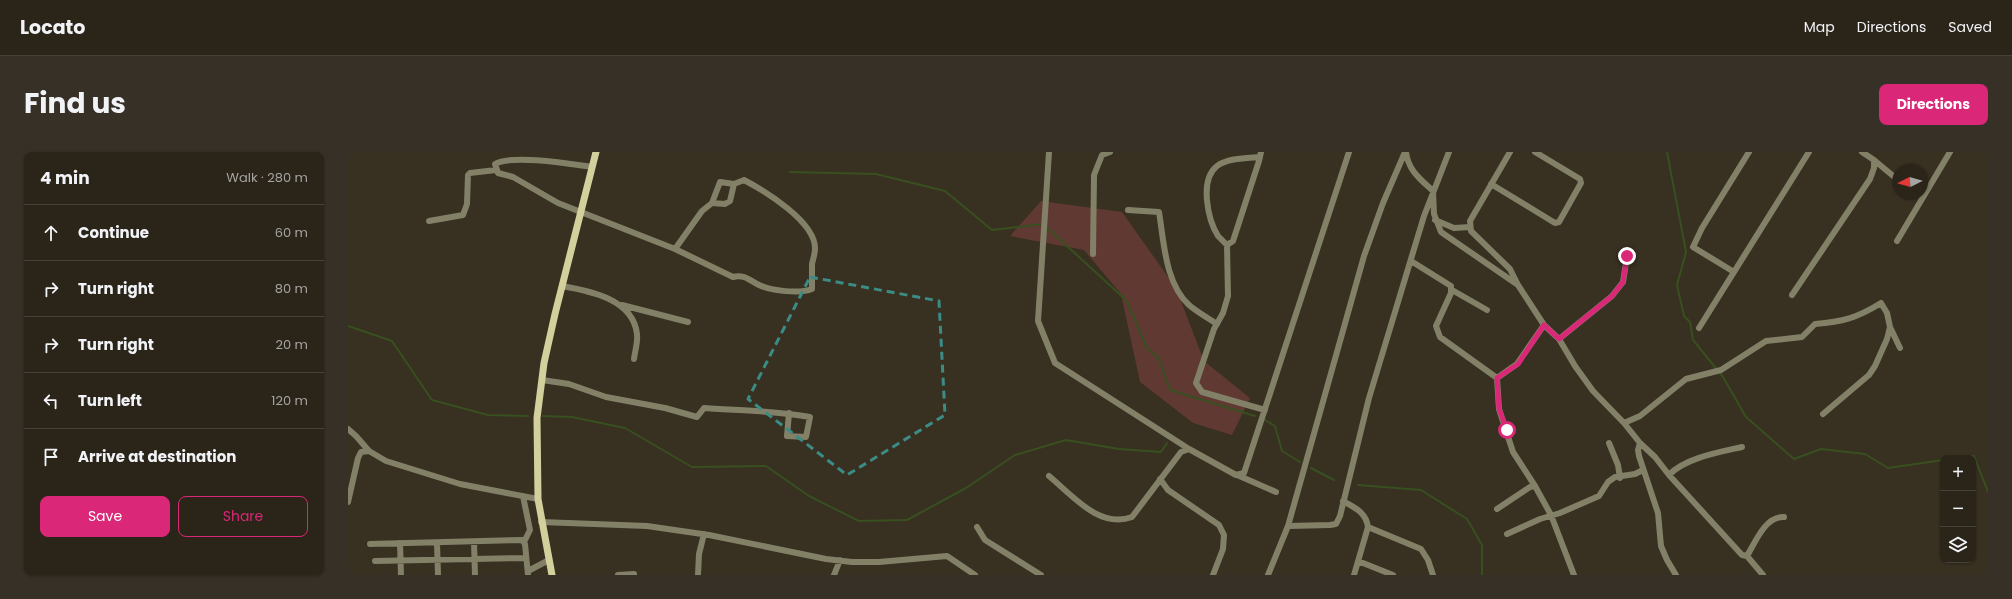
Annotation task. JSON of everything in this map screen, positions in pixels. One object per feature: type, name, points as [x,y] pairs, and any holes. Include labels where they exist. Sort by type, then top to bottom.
[{"type":"main road","points":[[552,575],[541,522],[538,499],[537,418],[542,380],[562,286],[596,152]]},
{"type":"street","points":[[1048,152],[1038,322],[1055,363],[1189,449],[1236,475],[1276,492]]},
{"type":"street","points":[[1093,254],[1094,174],[1102,155],[1110,152]]},
{"type":"street","points":[[1236,475],[1244,473],[1349,152]]},
{"type":"street","points":[[1405,152],[1412,172],[1433,191],[1435,220],[1441,232],[1518,285]]},
{"type":"street","points":[[1268,575],[1288,526],[1364,256],[1382,203],[1405,152]]},
{"type":"street","points":[[1288,526],[1336,524],[1369,398],[1433,191],[1449,152]]},
{"type":"street","points":[[1510,152],[1470,221],[1471,231],[1510,269],[1518,285],[1544,325],[1559,339],[1575,366],[1593,391],[1624,423],[1640,443],[1655,457],[1669,475],[1742,556],[1747,556],[1763,575]]},
{"type":"street","points":[[1491,184],[1555,223],[1559,222],[1581,183],[1580,179],[1535,152]]},
{"type":"street","points":[[1734,272],[1693,247],[1702,228],[1749,152]]},
{"type":"street","points":[[1699,328],[1809,152]]},
{"type":"street","points":[[1862,152],[1892,175]]},
{"type":"street","points":[[1928,188],[1950,152]]},
{"type":"street","points":[[1227,245],[1233,242],[1260,154],[1228,161],[1216,166],[1210,176],[1206,196],[1209,212],[1218,236],[1227,245],[1228,296],[1196,383],[1202,392],[1265,410]]},
{"type":"street","points":[[592,167],[552,161],[513,160],[498,162],[495,164],[498,173],[513,177],[558,203],[675,249],[733,276],[740,275],[747,277],[760,286],[791,292],[806,292],[812,289],[812,264],[815,248],[810,233],[791,211],[757,187],[744,180],[734,184],[720,182],[712,203],[702,211],[675,249]]},
{"type":"street","points":[[1792,295],[1870,179],[1874,168],[1874,160]]},
{"type":"street","points":[[429,220],[463,215],[467,204],[468,175],[470,173],[496,170]]},
{"type":"street","points":[[712,203],[725,204],[730,202],[734,184]]},
{"type":"street","points":[[1897,241],[1921,200]]},
{"type":"street","points":[[1128,210],[1159,212],[1169,267],[1176,288],[1189,305],[1217,324]]},
{"type":"street","points":[[1435,220],[1454,228],[1470,227]]},
{"type":"street","points":[[1559,339],[1612,296],[1623,282],[1627,256]]},
{"type":"street","points":[[1411,261],[1451,286],[1452,290],[1487,310]]},
{"type":"street","points":[[562,286],[584,290],[622,305],[688,322]]},
{"type":"street","points":[[1452,290],[1436,326],[1440,337],[1497,378]]},
{"type":"street","points":[[1624,423],[1640,416],[1686,379],[1721,370],[1766,341],[1802,337],[1815,324],[1842,322],[1867,312],[1881,303],[1887,313],[1890,327],[1900,348]]},
{"type":"street","points":[[622,305],[636,326],[637,335],[634,359]]},
{"type":"street","points":[[1497,378],[1518,364],[1544,325]]},
{"type":"street","points":[[1823,414],[1869,375],[1887,339],[1890,327]]},
{"type":"street","points":[[1497,378],[1499,409],[1512,452],[1535,486],[1551,515],[1574,575]]},
{"type":"street","points":[[542,380],[569,384],[606,397],[665,408],[697,417],[704,408],[789,413],[810,417],[806,437],[787,436],[789,413]]},
{"type":"street","points":[[348,429],[369,451],[386,461],[460,484],[538,499]]},
{"type":"street","points":[[1609,443],[1618,465],[1620,478]]},
{"type":"street","points":[[1640,443],[1638,450],[1643,470],[1658,513],[1662,546],[1667,560],[1676,575]]},
{"type":"street","points":[[1669,475],[1676,468],[1692,461],[1742,447]]},
{"type":"street","points":[[1049,476],[1092,512],[1107,519],[1121,521],[1132,517],[1181,452],[1189,449]]},
{"type":"street","points":[[348,502],[358,458],[361,452],[369,451]]},
{"type":"street","points":[[1507,534],[1598,496],[1608,482],[1615,477],[1620,478],[1643,470]]},
{"type":"street","points":[[1160,479],[1168,490],[1219,525],[1224,535],[1223,550],[1213,575]]},
{"type":"street","points":[[1497,509],[1535,486]]},
{"type":"street","points":[[523,496],[530,530],[524,542],[528,573],[549,560]]},
{"type":"street","points":[[1343,501],[1364,514],[1368,527],[1354,575]]},
{"type":"street","points":[[1747,556],[1767,524],[1778,517],[1784,516]]},
{"type":"street","points":[[541,522],[646,526],[704,534],[840,560],[879,562],[947,556],[975,575]]},
{"type":"street","points":[[977,527],[985,540],[1041,575]]},
{"type":"street","points":[[1368,527],[1421,550],[1428,560],[1433,575]]},
{"type":"street","points":[[698,575],[699,554],[704,534]]},
{"type":"street","points":[[370,544],[522,540],[524,542]]},
{"type":"street","points":[[474,542],[475,575]]},
{"type":"street","points":[[400,543],[400,575]]},
{"type":"street","points":[[437,543],[438,575]]},
{"type":"street","points":[[375,561],[526,558]]},
{"type":"street","points":[[834,575],[840,560]]},
{"type":"street","points":[[1358,561],[1393,575]]},
{"type":"street","points":[[618,575],[634,574]]},
{"type":"highlighted area","points":[[810,277],[939,301],[945,415],[847,475],[748,399]]},
{"type":"shaded area","points":[[1041,201],[1122,212],[1176,288],[1204,361],[1250,398],[1232,435],[1193,423],[1140,382],[1121,294],[1084,250],[1010,236]]},
{"type":"waterway","points":[[1667,152],[1686,252],[1677,285],[1684,316],[1690,322],[1693,340],[1723,377],[1746,417],[1794,459],[1821,449],[1865,454],[1888,468],[1940,460]]},
{"type":"waterway","points":[[790,172],[876,174],[945,191],[992,230],[1043,224],[1127,301],[1147,349],[1158,357],[1170,390],[1255,416]]},
{"type":"waterway","points":[[348,326],[392,341],[432,400],[488,415],[528,416]]},
{"type":"waterway","points":[[543,416],[572,417],[625,428],[692,467],[766,466],[809,496],[859,521],[907,520],[966,488],[1015,455],[1066,440],[1119,449],[1161,452],[1167,443]]},
{"type":"waterway","points":[[1265,420],[1275,426],[1282,451],[1300,462]]},
{"type":"waterway","points":[[1976,461],[1988,492]]},
{"type":"waterway","points":[[1311,468],[1334,480]]},
{"type":"waterway","points":[[1358,485],[1421,490],[1467,519],[1482,545],[1482,575]]},
{"type":"route","points":[[1507,430],[1499,409],[1497,378],[1518,364],[1544,325],[1559,339],[1612,296],[1623,282],[1627,256]]}]
